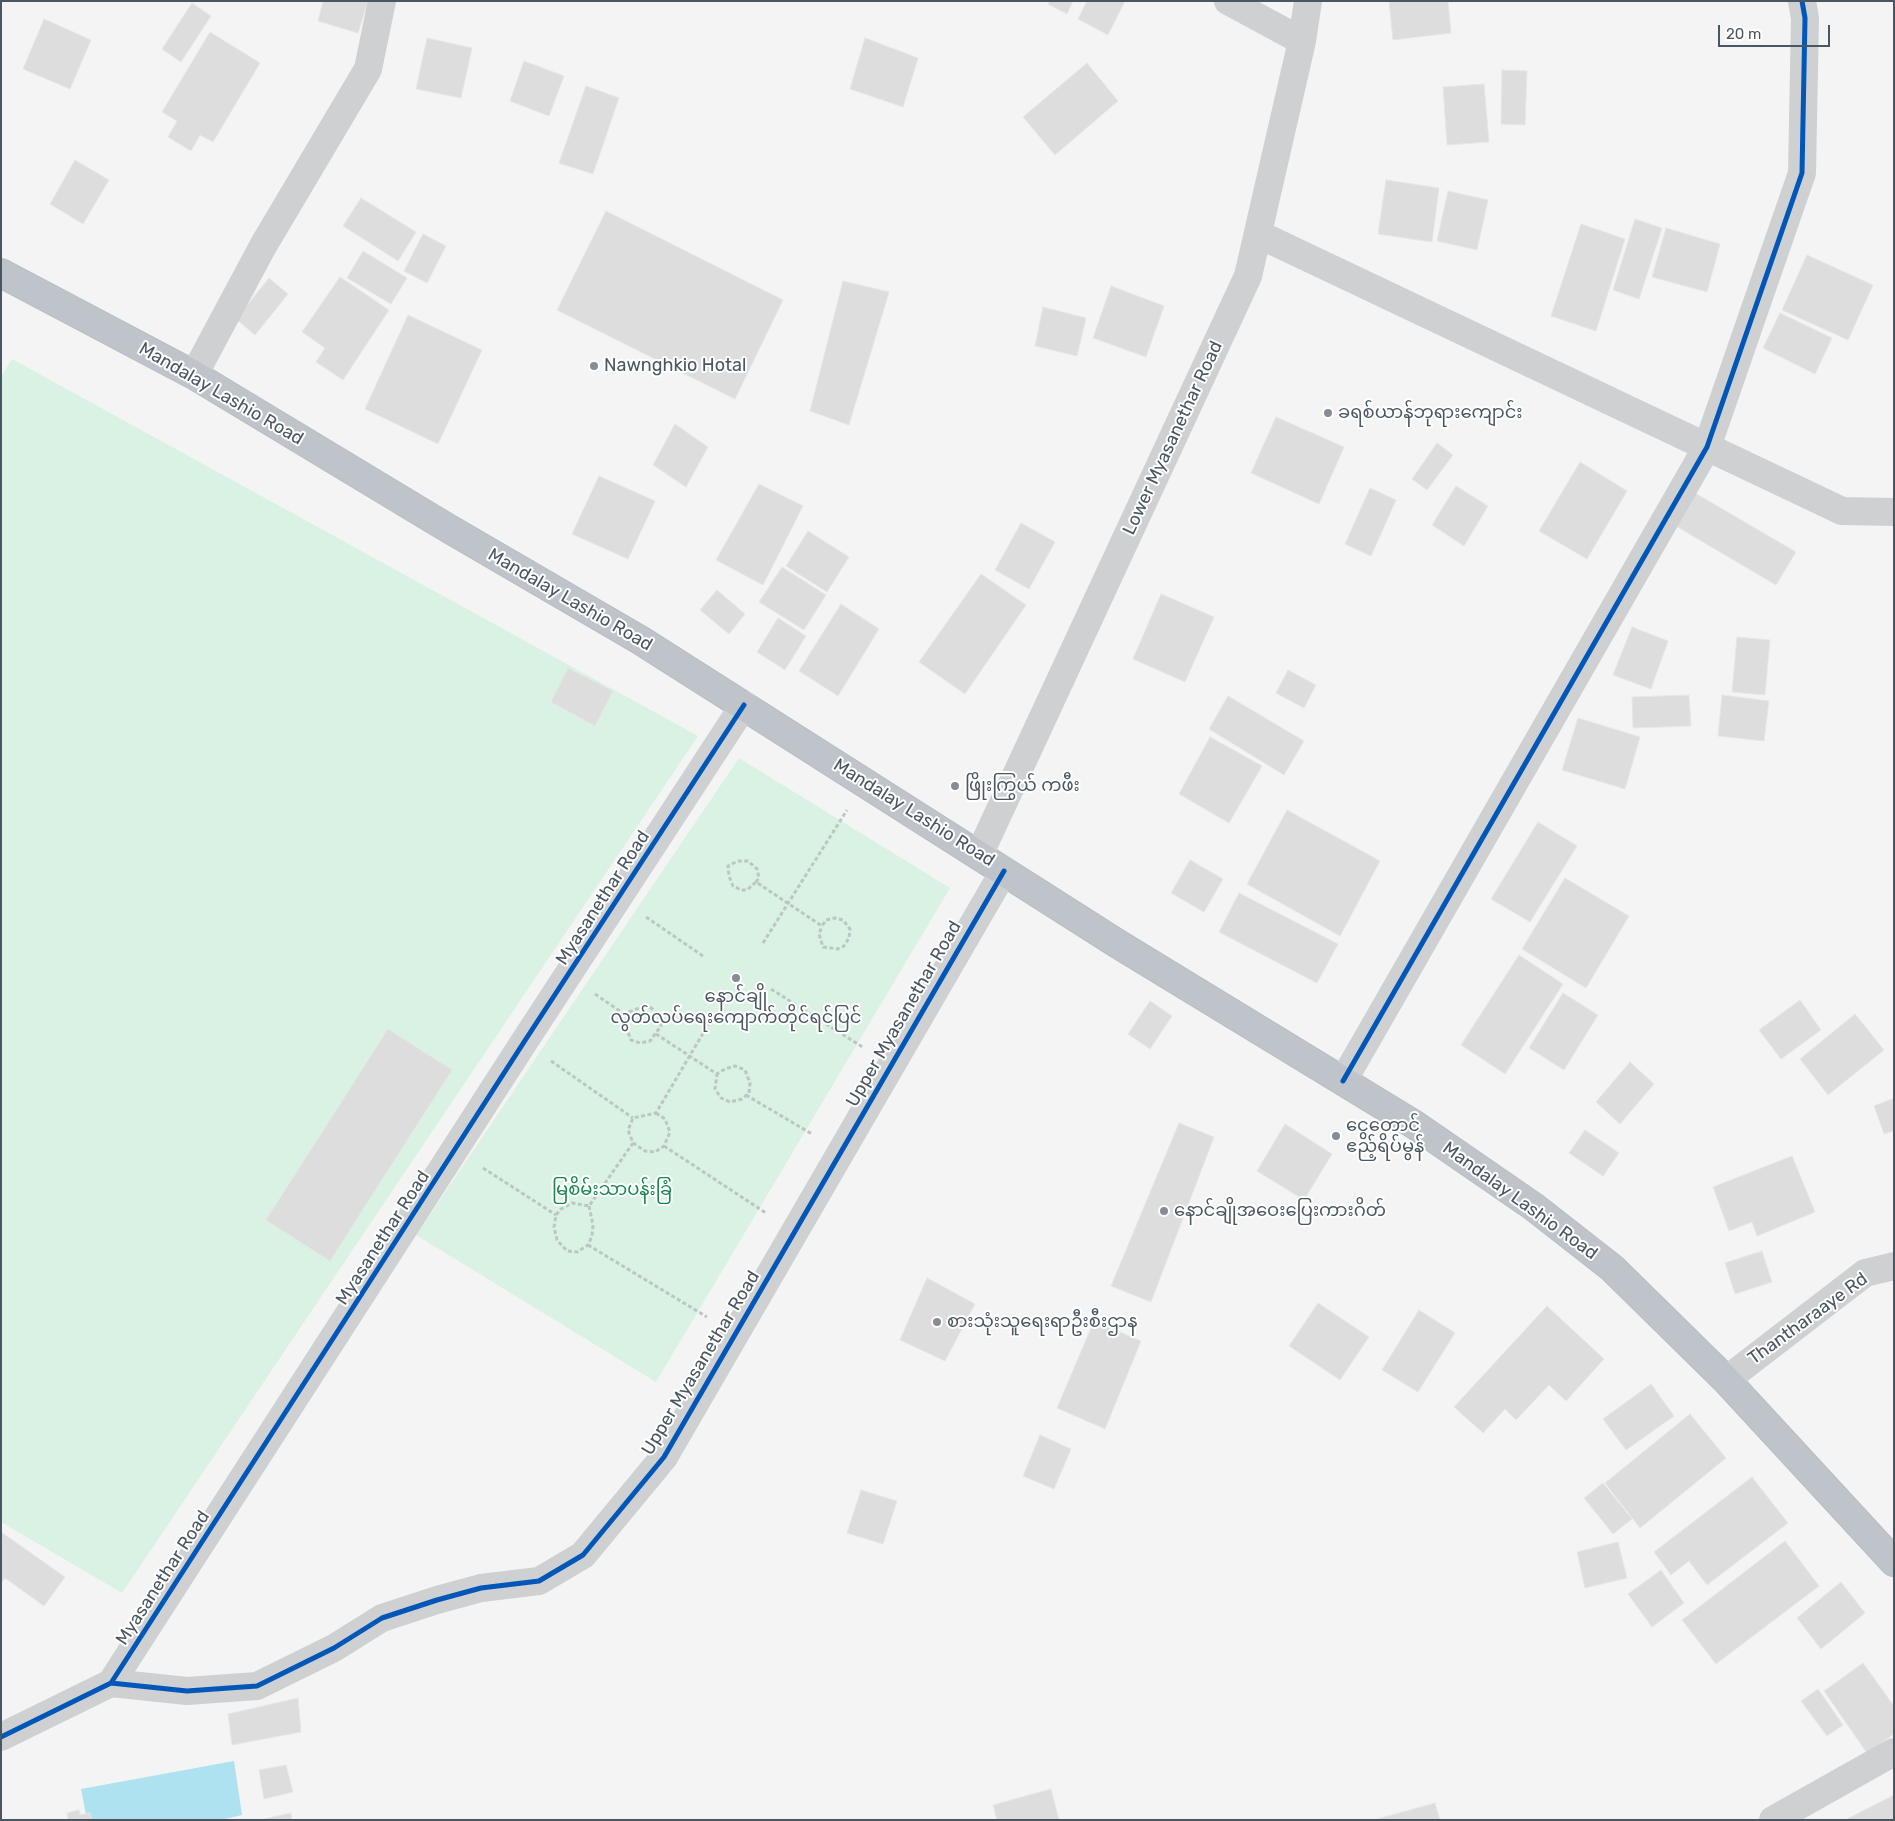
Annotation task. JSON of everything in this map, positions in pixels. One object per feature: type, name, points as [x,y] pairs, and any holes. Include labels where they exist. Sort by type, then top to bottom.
[{"type":"highway","name":"Mandalay Lashio Road","points":[[1,272],[194,375],[437,522],[640,640],[1118,944],[1415,1124],[1534,1207],[1612,1268],[1726,1380],[1894,1562]]},
{"type":"street","points":[[194,375],[263,246],[368,68],[382,1]]},
{"type":"street","points":[[1228,1],[1302,41]]},
{"type":"street","name":"Lower Myasanethar Road","points":[[979,855],[1248,276],[1302,41],[1308,1]]},
{"type":"street","points":[[1343,1081],[1707,447],[1802,173],[1805,18],[1802,1]]},
{"type":"street","points":[[1258,234],[1842,511],[1894,512]]},
{"type":"street","name":"Myasanethar Road","points":[[111,1683],[456,1151],[524,1042],[744,705]]},
{"type":"street","name":"Upper Myasanethar Road","points":[[111,1683],[187,1691],[257,1686],[334,1648],[382,1618],[481,1588],[540,1581],[583,1555],[664,1458],[796,1232],[890,1064],[1004,870]]},
{"type":"street","name":"Thantharaaye Rd","points":[[1726,1380],[1865,1273],[1894,1266]]},
{"type":"street","points":[[1,1737],[111,1683]]},
{"type":"street","points":[[1773,1820],[1894,1752]]},
{"type":"path","points":[[763,943],[865,782]]},
{"type":"path","points":[[738,861],[748,861],[757,869],[759,878],[756,882],[747,890],[741,890],[733,886],[728,866],[738,861]]},
{"type":"path","points":[[756,882],[822,926]]},
{"type":"path","points":[[618,899],[703,956]]},
{"type":"path","points":[[835,918],[843,920],[850,928],[844,946],[838,949],[823,947],[819,934],[822,926],[826,920],[835,918]]},
{"type":"path","points":[[568,976],[628,1016]]},
{"type":"path","points":[[771,989],[890,1064]]},
{"type":"path","points":[[650,1007],[658,1014],[660,1020],[661,1026],[656,1034],[650,1041],[640,1043],[632,1040],[625,1024],[629,1012],[639,1008],[650,1007]]},
{"type":"path","points":[[656,1113],[715,1013]]},
{"type":"path","points":[[656,1034],[718,1074]]},
{"type":"path","points":[[524,1042],[633,1118],[656,1113],[665,1119],[670,1132],[664,1146],[654,1152],[645,1150],[633,1143],[628,1130],[633,1118]]},
{"type":"path","points":[[736,1066],[745,1070],[750,1083],[749,1092],[742,1099],[730,1102],[721,1098],[715,1088],[718,1074],[724,1069],[736,1066]]},
{"type":"path","points":[[746,1095],[841,1151]]},
{"type":"path","points":[[588,1206],[633,1143]]},
{"type":"path","points":[[664,1146],[796,1232]]},
{"type":"path","points":[[456,1151],[556,1215]]},
{"type":"path","points":[[572,1203],[588,1206],[593,1225],[592,1236],[588,1245],[577,1252],[567,1250],[557,1240],[554,1227],[556,1215],[561,1209],[572,1203]]},
{"type":"path","points":[[588,1245],[735,1334]]},
{"type":"green space","points":[[12,359],[698,736],[122,1593],[1,1522],[1,377]]},
{"type":"green space","name":"မြစိမ်းသာပန်းခြံ","points":[[739,758],[950,888],[656,1382],[416,1235]]},
{"type":"water","points":[[234,1761],[242,1815],[221,1820],[87,1820],[81,1789]]},
{"type":"building","points":[[323,1],[368,1],[358,33],[318,21]]},
{"type":"building","points":[[1050,1],[1073,1],[1067,14],[1048,4]]},
{"type":"building","points":[[1087,1],[1125,1],[1108,35],[1078,19]]},
{"type":"building","points":[[1389,1],[1448,1],[1451,33],[1393,40]]},
{"type":"building","points":[[192,3],[211,16],[181,62],[162,49]]},
{"type":"building","points":[[44,19],[91,40],[70,89],[23,69]]},
{"type":"building","points":[[210,32],[260,63],[213,142],[200,135],[191,151],[168,137],[177,121],[162,112]]},
{"type":"building","points":[[427,38],[472,48],[461,98],[416,89]]},
{"type":"building","points":[[865,38],[918,58],[903,107],[850,89]]},
{"type":"building","points":[[524,61],[564,76],[549,116],[510,101]]},
{"type":"building","points":[[1087,63],[1118,101],[1055,155],[1023,117]]},
{"type":"building","points":[[1502,70],[1527,71],[1525,125],[1501,124]]},
{"type":"building","points":[[1484,84],[1489,142],[1447,145],[1443,87]]},
{"type":"building","points":[[586,86],[619,98],[593,174],[559,163]]},
{"type":"building","points":[[75,160],[109,180],[83,224],[50,204]]},
{"type":"building","points":[[1386,180],[1439,188],[1432,242],[1378,234]]},
{"type":"building","points":[[1448,191],[1488,200],[1477,250],[1437,241]]},
{"type":"building","points":[[361,198],[416,232],[398,261],[343,226]]},
{"type":"building","points":[[606,211],[783,300],[735,399],[557,310]]},
{"type":"building","points":[[1635,219],[1662,228],[1639,299],[1613,290]]},
{"type":"building","points":[[1581,224],[1625,239],[1596,331],[1551,316]]},
{"type":"building","points":[[1666,228],[1720,244],[1707,292],[1652,277]]},
{"type":"building","points":[[423,234],[446,246],[427,283],[404,271]]},
{"type":"building","points":[[363,251],[407,278],[391,304],[347,278]]},
{"type":"building","points":[[1807,255],[1873,285],[1848,340],[1782,310]]},
{"type":"building","points":[[340,277],[389,310],[343,380],[316,362],[325,348],[302,332]]},
{"type":"building","points":[[269,278],[288,294],[255,335],[236,319]]},
{"type":"building","points":[[843,281],[889,292],[849,425],[810,411]]},
{"type":"building","points":[[1111,286],[1164,306],[1146,357],[1093,338]]},
{"type":"building","points":[[1043,307],[1086,318],[1077,356],[1035,346]]},
{"type":"building","points":[[1780,313],[1832,338],[1815,374],[1763,348]]},
{"type":"building","points":[[408,315],[482,350],[438,444],[365,409]]},
{"type":"building","points":[[1276,417],[1344,447],[1319,504],[1251,473]]},
{"type":"building","points":[[675,424],[708,447],[686,487],[653,465]]},
{"type":"building","points":[[1437,443],[1453,455],[1427,490],[1412,479]]},
{"type":"building","points":[[1580,462],[1627,491],[1587,559],[1539,531]]},
{"type":"building","points":[[599,476],[655,501],[628,559],[572,534]]},
{"type":"building","points":[[759,484],[803,506],[763,585],[716,560]]},
{"type":"building","points":[[1456,486],[1488,506],[1464,546],[1432,525]]},
{"type":"building","points":[[1683,486],[1796,552],[1776,585],[1664,519]]},
{"type":"building","points":[[1370,488],[1396,500],[1371,556],[1345,544]]},
{"type":"building","points":[[1021,523],[1055,542],[1029,589],[995,570]]},
{"type":"building","points":[[808,531],[849,557],[827,592],[786,566]]},
{"type":"building","points":[[782,567],[826,595],[804,630],[759,602]]},
{"type":"building","points":[[981,574],[1026,605],[965,694],[919,662]]},
{"type":"building","points":[[717,590],[745,614],[729,634],[700,610]]},
{"type":"building","points":[[1161,594],[1214,617],[1185,682],[1133,659]]},
{"type":"building","points":[[841,604],[879,629],[838,696],[799,671]]},
{"type":"building","points":[[778,618],[806,636],[785,670],[757,652]]},
{"type":"building","points":[[1632,627],[1668,641],[1651,689],[1613,675]]},
{"type":"building","points":[[1737,637],[1770,640],[1765,695],[1732,692]]},
{"type":"building","points":[[568,668],[613,691],[595,726],[551,702]]},
{"type":"building","points":[[1288,670],[1316,685],[1304,708],[1276,693]]},
{"type":"building","points":[[1689,695],[1691,726],[1633,728],[1632,697]]},
{"type":"building","points":[[1722,695],[1769,701],[1764,741],[1718,736]]},
{"type":"building","points":[[1228,696],[1304,741],[1284,775],[1209,729]]},
{"type":"building","points":[[1578,718],[1640,737],[1625,789],[1562,770]]},
{"type":"building","points":[[1210,737],[1262,766],[1229,823],[1179,794]]},
{"type":"building","points":[[1287,810],[1380,861],[1340,936],[1247,884]]},
{"type":"building","points":[[1538,822],[1577,846],[1530,922],[1491,899]]},
{"type":"building","points":[[1190,860],[1223,879],[1204,912],[1171,893]]},
{"type":"building","points":[[1565,878],[1629,916],[1586,988],[1522,949]]},
{"type":"building","points":[[1239,893],[1338,944],[1317,983],[1219,932]]},
{"type":"building","points":[[1519,955],[1563,984],[1505,1074],[1461,1045]]},
{"type":"building","points":[[1563,993],[1598,1015],[1564,1070],[1529,1048]]},
{"type":"building","points":[[1800,1000],[1821,1030],[1781,1059],[1759,1030]]},
{"type":"building","points":[[1150,1001],[1172,1016],[1150,1049],[1128,1034]]},
{"type":"building","points":[[1855,1014],[1884,1050],[1828,1095],[1800,1059]]},
{"type":"building","points":[[388,1029],[452,1070],[330,1261],[266,1220]]},
{"type":"building","points":[[1630,1062],[1654,1084],[1620,1124],[1596,1102]]},
{"type":"building","points":[[1894,1098],[1894,1131],[1884,1134],[1874,1106]]},
{"type":"building","name":"နောင်ချိုအဝေးပြေးကားဂိတ်","points":[[1179,1123],[1214,1137],[1151,1302],[1111,1286]]},
{"type":"building","points":[[1285,1124],[1332,1154],[1304,1200],[1257,1171]]},
{"type":"building","points":[[1585,1130],[1619,1153],[1603,1176],[1569,1153]]},
{"type":"building","points":[[1792,1156],[1815,1212],[1757,1236],[1752,1222],[1729,1231],[1713,1187]]},
{"type":"building","points":[[1762,1251],[1772,1282],[1735,1294],[1725,1263]]},
{"type":"building","name":"စားသုံးသူရေးရာဦးစီးဌာန","points":[[927,1278],[975,1304],[945,1361],[900,1340]]},
{"type":"building","points":[[1318,1303],[1369,1337],[1340,1380],[1289,1346]]},
{"type":"building","points":[[1547,1306],[1604,1359],[1566,1401],[1549,1385],[1516,1420],[1505,1409],[1483,1433],[1454,1407]]},
{"type":"building","points":[[1419,1310],[1455,1333],[1418,1392],[1382,1370]]},
{"type":"building","points":[[1094,1321],[1141,1341],[1105,1429],[1057,1408]]},
{"type":"building","points":[[1651,1384],[1674,1416],[1626,1450],[1603,1419]]},
{"type":"building","points":[[1690,1414],[1726,1458],[1640,1528],[1605,1483]]},
{"type":"building","points":[[1040,1435],[1071,1449],[1054,1489],[1023,1476]]},
{"type":"building","points":[[1752,1477],[1788,1523],[1707,1585],[1689,1561],[1671,1575],[1654,1552]]},
{"type":"building","points":[[1603,1483],[1632,1519],[1613,1534],[1584,1498]]},
{"type":"building","points":[[861,1490],[897,1501],[883,1544],[847,1533]]},
{"type":"building","points":[[1,1532],[65,1577],[44,1606],[5,1578],[1,1583]]},
{"type":"building","points":[[1785,1541],[1819,1586],[1716,1664],[1682,1620]]},
{"type":"building","points":[[1618,1542],[1627,1578],[1585,1588],[1577,1552]]},
{"type":"building","points":[[1661,1570],[1684,1603],[1652,1627],[1628,1594]]},
{"type":"building","points":[[1841,1582],[1865,1613],[1821,1649],[1797,1618]]},
{"type":"building","points":[[1863,1663],[1894,1706],[1894,1734],[1867,1753],[1824,1691]]},
{"type":"building","points":[[1818,1689],[1843,1725],[1827,1736],[1801,1701]]},
{"type":"building","points":[[298,1698],[301,1732],[232,1745],[228,1714]]},
{"type":"building","points":[[286,1765],[293,1792],[264,1799],[259,1770]]},
{"type":"building","points":[[1051,1789],[1059,1820],[997,1820],[993,1805]]},
{"type":"building","points":[[1894,1795],[1894,1820],[1845,1820]]},
{"type":"building","points":[[1435,1803],[1440,1820],[1377,1820],[1377,1819]]},
{"type":"building","points":[[79,1810],[80,1815],[90,1813],[91,1820],[68,1820],[67,1813]]},
{"type":"building","points":[[291,1813],[292,1820],[259,1820]]},
{"type":"cycle path","points":[[1343,1081],[1707,447],[1802,173],[1805,18],[1802,1]]},
{"type":"cycle path","points":[[1,1737],[111,1683],[524,1042],[744,705]]},
{"type":"cycle path","points":[[111,1683],[187,1691],[257,1686],[334,1648],[382,1618],[481,1588],[539,1581],[583,1555],[664,1457],[1004,871]]},
{"type":"place","name":"Nawnghkio Hotal","points":[[594,366]]},
{"type":"place","name":"ခရစ်ယာန်ဘုရားကျောင်း","points":[[1328,413]]},
{"type":"place","name":"ဖြိုးကြွယ် ကဖီး","points":[[955,786]]},
{"type":"place","name":"နောင်ချို လွတ်လပ်ရေးကျောက်တိုင်ရင်ပြင်","points":[[736,978]]},
{"type":"place","name":"ငွေတောင် ဧည့်ရိပ်မွန်","points":[[1336,1136]]},
{"type":"place","name":"နောင်ချိုအဝေးပြေးကားဂိတ်","points":[[1164,1211]]},
{"type":"place","name":"စားသုံးသူရေးရာဦးစီးဌာန","points":[[937,1322]]}]
